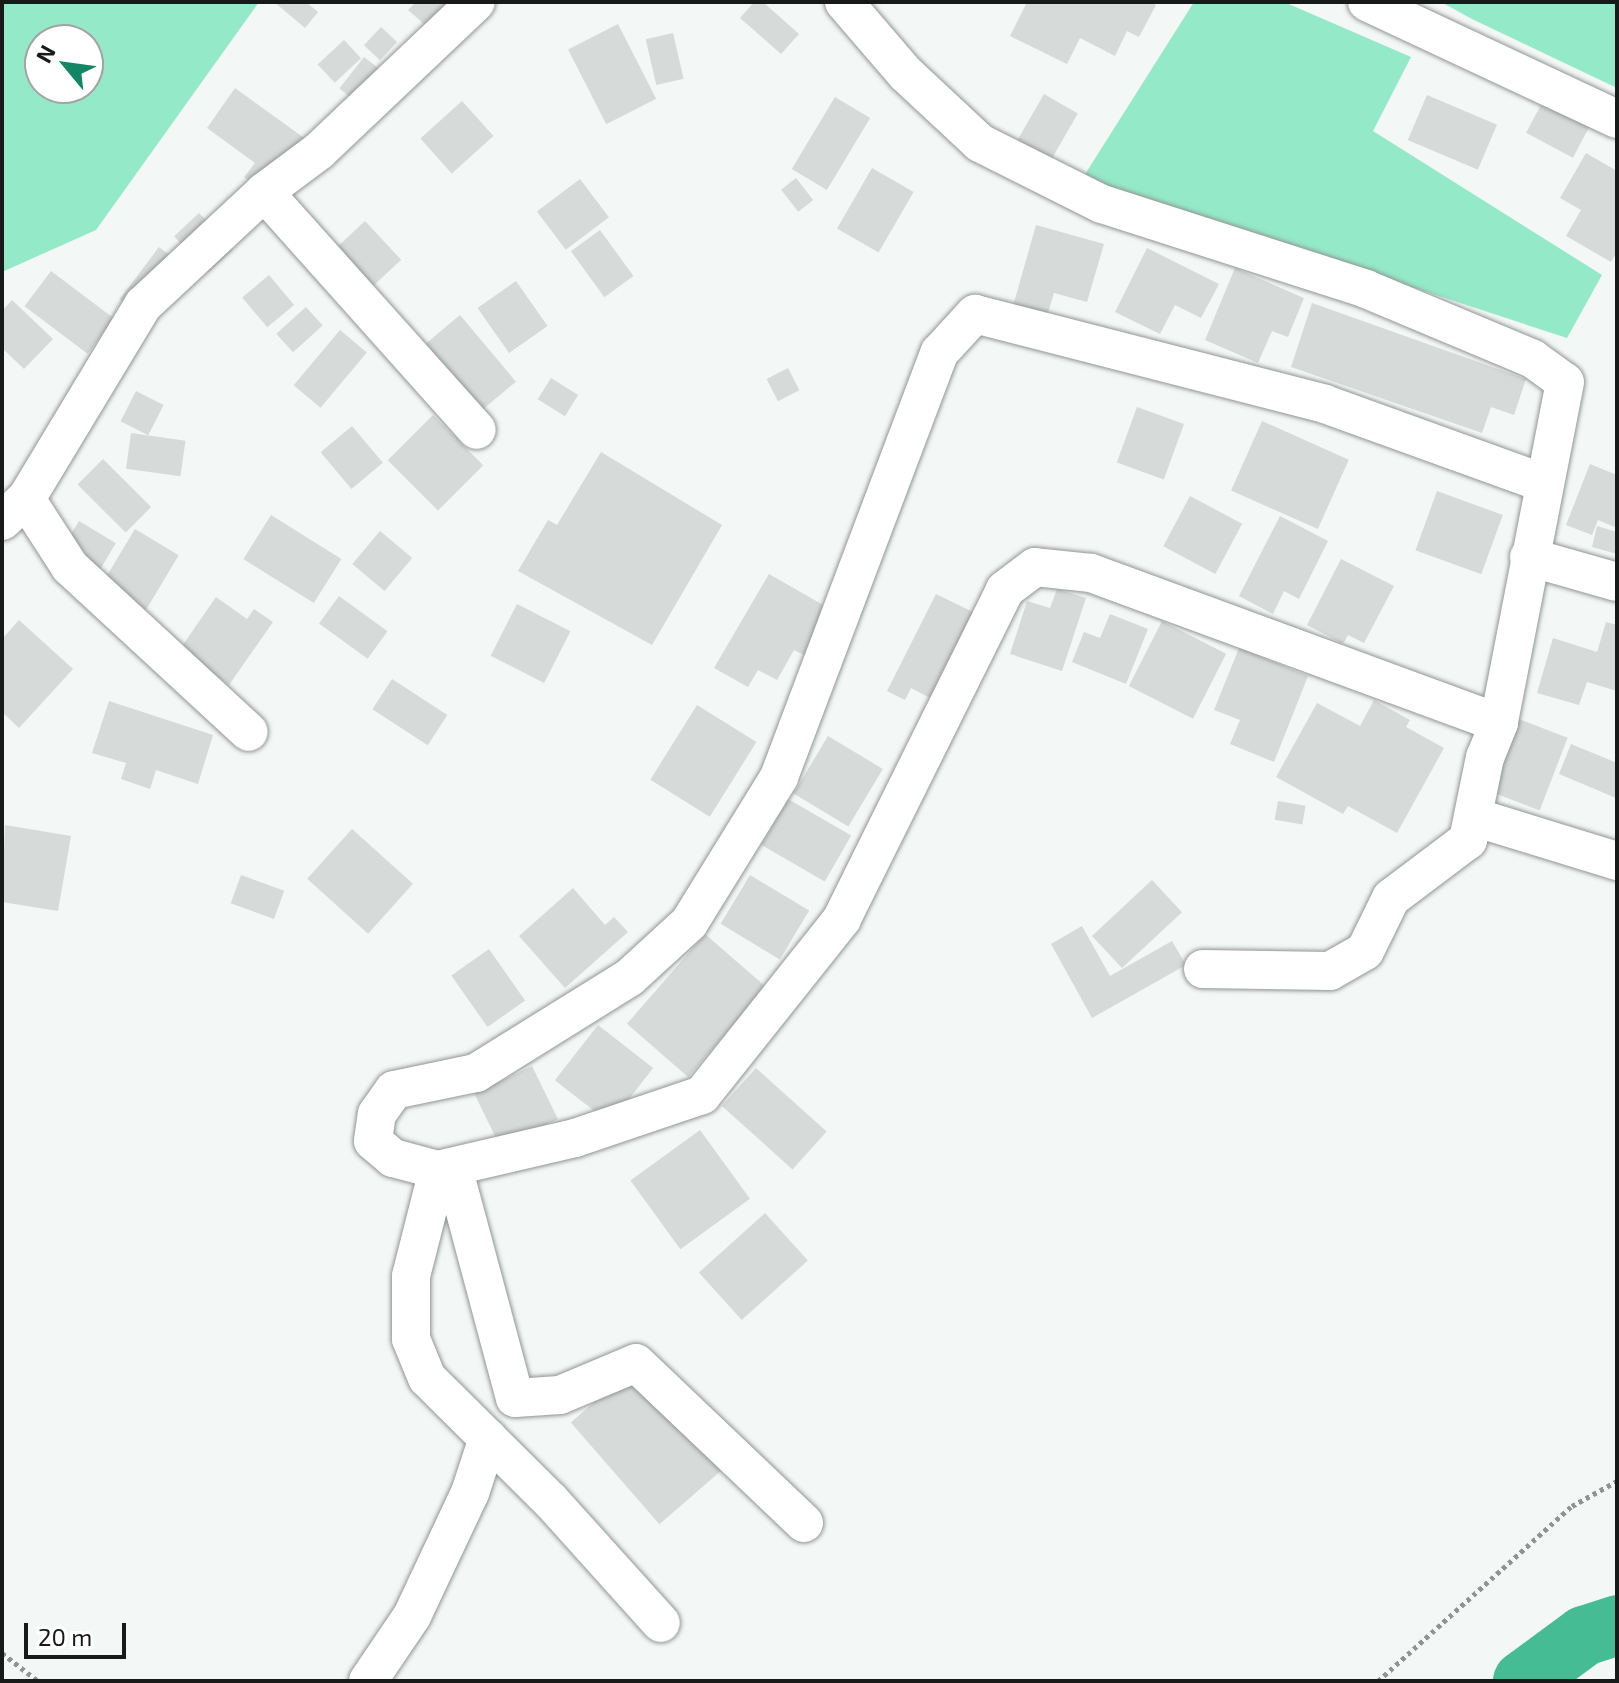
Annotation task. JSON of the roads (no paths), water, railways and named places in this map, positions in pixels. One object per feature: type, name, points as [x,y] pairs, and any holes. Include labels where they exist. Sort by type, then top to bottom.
[{"type":"street","points":[[249,732],[70,567],[14,510],[143,305],[264,192],[319,151],[476,2]]},
{"type":"street","points":[[844,2],[906,74],[980,143],[1102,204],[1366,289],[1533,359],[1565,382],[1543,483],[1499,723],[1485,757],[1468,840]]},
{"type":"street","points":[[1367,2],[1617,119]]},
{"type":"street","points":[[264,192],[477,430]]},
{"type":"street","points":[[1499,723],[1091,573],[1035,567],[1005,590],[842,919],[702,1095],[575,1138],[445,1168],[393,1158],[373,1141],[377,1114],[394,1090],[476,1073],[630,977],[689,923],[779,777],[940,352],[975,314],[1325,404],[1543,483]]},
{"type":"street","points":[[1529,557],[1617,582]]},
{"type":"street","points":[[1203,969],[1330,971],[1365,951],[1391,898],[1468,840],[1474,817],[1617,861]]},
{"type":"street","points":[[445,1168],[411,1276],[411,1339],[427,1378],[488,1438],[661,1623]]},
{"type":"street","points":[[445,1168],[515,1398],[560,1395],[636,1363],[804,1523]]},
{"type":"street","points":[[368,1681],[412,1616],[470,1493],[488,1438]]},
{"type":"waterway","points":[[1523,1681],[1584,1636],[1617,1625]]}]
